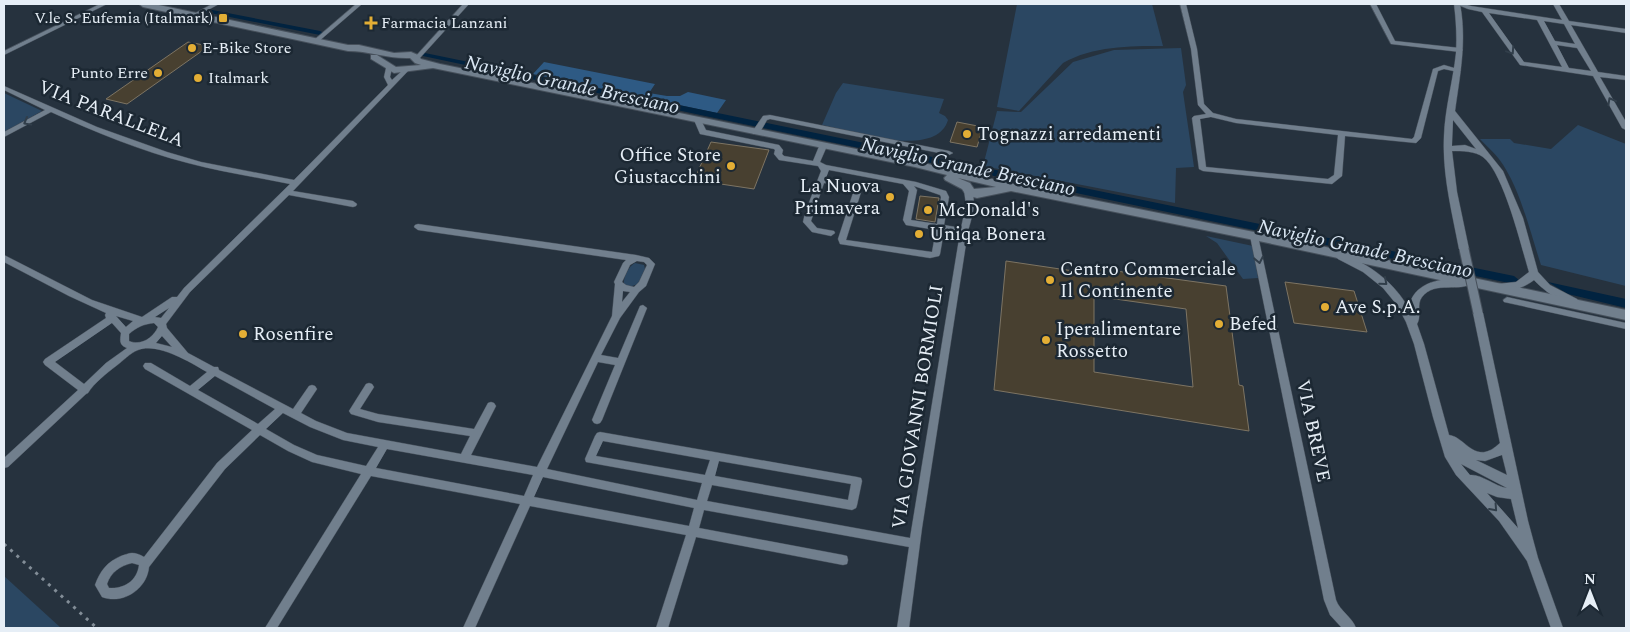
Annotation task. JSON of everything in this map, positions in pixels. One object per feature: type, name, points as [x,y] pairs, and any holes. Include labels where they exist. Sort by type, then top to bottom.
[{"type":"main road","points":[[143,4],[348,48],[375,57],[398,71],[413,64]]},
{"type":"main road","points":[[160,4],[172,10]]},
{"type":"main road","points":[[348,48],[359,48],[402,56],[413,64],[440,67],[698,120],[757,130],[877,157],[984,186]]},
{"type":"main road","points":[[389,66],[390,61],[402,56]]},
{"type":"main road","points":[[877,157],[944,176],[977,194],[984,186]]},
{"type":"main road","points":[[967,188],[967,182],[984,186],[1018,189],[1254,236],[1626,315]]},
{"type":"street","points":[[4,53],[104,4]]},
{"type":"street","points":[[196,15],[216,4]]},
{"type":"street","points":[[316,41],[359,4]]},
{"type":"street","points":[[109,366],[124,343],[125,333],[132,326],[143,321],[187,290],[413,64],[466,4]]},
{"type":"street","points":[[1183,4],[1194,49],[1202,105],[1211,114],[1236,121],[1342,134],[1415,140],[1435,70],[1444,67],[1458,70]]},
{"type":"street","points":[[1372,4],[1393,43],[1460,50]]},
{"type":"street","points":[[1556,4],[1626,128]]},
{"type":"street","points":[[1557,628],[1532,558],[1515,490],[1464,249],[1448,149],[1450,111],[1460,50],[1461,32],[1458,6],[1626,31]]},
{"type":"street","points":[[1484,10],[1520,63],[1626,78]]},
{"type":"street","points":[[1540,18],[1567,70]]},
{"type":"street","points":[[402,56],[432,41]]},
{"type":"street","points":[[1553,43],[1580,46]]},
{"type":"street","points":[[389,66],[387,77],[391,85]]},
{"type":"street","name":"VIA PARALLELA","points":[[4,88],[50,110],[141,147],[188,161],[296,183]]},
{"type":"street","points":[[4,135],[50,110]]},
{"type":"street","points":[[1450,111],[1465,131],[1488,155],[1499,171],[1515,209],[1534,273],[1540,281],[1557,294],[1581,305]]},
{"type":"street","points":[[1211,114],[1196,118],[1203,169],[1329,182],[1338,176],[1342,134]]},
{"type":"street","points":[[757,130],[764,120],[770,117],[949,153]]},
{"type":"street","points":[[698,120],[704,132],[776,147],[780,150],[778,154],[782,158],[816,163],[941,191],[945,195],[937,252],[933,255],[845,243],[842,239],[858,190],[855,187],[822,180]]},
{"type":"street","points":[[816,163],[823,146]]},
{"type":"street","points":[[1448,149],[1471,149],[1488,155]]},
{"type":"street","points":[[824,166],[826,171],[807,222],[815,230],[830,233]]},
{"type":"street","points":[[905,182],[913,190]]},
{"type":"street","points":[[970,212],[984,186]]},
{"type":"street","points":[[913,190],[927,187]]},
{"type":"street","points":[[967,188],[971,200],[970,212]]},
{"type":"street","points":[[913,190],[908,221],[911,224],[964,231]]},
{"type":"street","points":[[287,192],[353,204]]},
{"type":"street","name":"VIA GIOVANNI BORMIOLI","points":[[145,345],[162,347],[188,357],[295,415],[346,437],[540,472],[701,505],[913,543],[939,395],[964,231],[970,212]]},
{"type":"street","points":[[418,227],[636,258],[646,260],[651,266],[643,284],[616,316],[540,472],[468,628]]},
{"type":"street","name":"VIA BREVE","points":[[1254,236],[1330,600],[1334,611],[1350,628]]},
{"type":"street","points":[[1326,251],[1364,268],[1385,283],[1402,302],[1413,324],[1441,428],[1451,457],[1507,523],[1532,558]]},
{"type":"street","points":[[618,256],[627,262]]},
{"type":"street","points":[[4,258],[122,316],[143,321],[154,320],[162,326]]},
{"type":"street","points":[[616,316],[618,282],[627,262],[636,258]]},
{"type":"street","points":[[1495,286],[1516,286],[1530,279],[1534,273]]},
{"type":"street","points":[[1413,324],[1415,300],[1423,290],[1436,285],[1479,283]]},
{"type":"street","points":[[619,286],[636,290]]},
{"type":"street","points":[[4,464],[109,366],[134,347],[145,345],[156,338],[187,290]]},
{"type":"street","points":[[1507,300],[1626,326]]},
{"type":"street","points":[[95,304],[112,318],[125,333]]},
{"type":"street","points":[[597,420],[643,308]]},
{"type":"street","points":[[85,390],[48,362],[112,318]]},
{"type":"street","name":"VIA GIOVANNI BORMIOLI","points":[[162,326],[171,341],[188,357]]},
{"type":"street","points":[[124,343],[134,347]]},
{"type":"street","points":[[596,358],[621,362]]},
{"type":"street","points":[[148,366],[290,448],[316,459],[369,471],[843,560]]},
{"type":"street","points":[[190,391],[215,370]]},
{"type":"street","points":[[369,387],[354,412],[378,418],[477,434]]},
{"type":"street","points":[[295,415],[312,389]]},
{"type":"street","points":[[464,458],[491,406]]},
{"type":"street","points":[[144,565],[221,466],[282,408]]},
{"type":"street","points":[[1441,428],[1455,444],[1476,455],[1496,455],[1506,444]]},
{"type":"street","points":[[600,436],[716,456],[857,481],[852,505],[590,459],[600,436]]},
{"type":"street","points":[[1446,442],[1464,460],[1500,477],[1515,490]]},
{"type":"street","points":[[271,628],[385,444]]},
{"type":"street","points":[[662,628],[716,456]]},
{"type":"street","points":[[1462,471],[1491,490],[1504,494],[1515,490]]},
{"type":"street","points":[[903,628],[913,543]]},
{"type":"shaded area","points":[[1017,4],[1152,4],[1163,46],[1112,48],[1075,57],[1063,63],[1019,111],[997,107]]},
{"type":"shaded area","points":[[1181,48],[1186,85],[1183,92],[1194,167],[1176,168],[1175,203],[983,166],[997,111],[1021,112],[1073,62],[1114,50]]},
{"type":"shaded area","points":[[544,62],[655,84],[649,93],[680,96],[688,92],[726,100],[717,113],[533,74]]},
{"type":"shaded area","points":[[843,83],[944,99],[939,113],[948,120],[940,132],[927,138],[911,141],[872,137],[822,125],[836,93]]},
{"type":"shaded area","points":[[4,93],[42,111],[4,132]]},
{"type":"shaded area","points":[[1578,125],[1626,144],[1626,286],[1541,265],[1524,210],[1513,183],[1499,159],[1480,139],[1510,139],[1514,143],[1551,149]]},
{"type":"shaded area","points":[[1206,236],[1253,246],[1258,278],[1243,279],[1217,243]]},
{"type":"shaded area","points":[[635,263],[644,265],[645,269],[638,284],[629,287],[624,284],[624,278]]},
{"type":"shaded area","points":[[1548,282],[1626,299],[1626,308],[1568,294]]},
{"type":"shaded area","points":[[4,576],[61,628],[4,628]]},
{"type":"building","name":"Punto Erre","points":[[188,42],[209,46],[127,104],[106,99]]},
{"type":"building","name":"Tognazzi arredamenti","points":[[957,122],[983,127],[977,147],[950,142]]},
{"type":"building","name":"Office Store Giustacchini","points":[[711,142],[769,150],[754,189],[694,180]]},
{"type":"building","name":"McDonald's","points":[[920,196],[939,198],[935,222],[916,219]]},
{"type":"building","name":"Iperalimentare Rossetto","points":[[1006,261],[1094,274],[1094,268],[1226,286],[1239,385],[1243,386],[1249,431],[994,390]],"holes":[[[1094,296],[1186,309],[1193,387],[1094,372]]]},
{"type":"building","name":"Ave S.p.A.","points":[[1285,282],[1354,291],[1367,332],[1294,323]]},
{"type":"waterway","name":"Naviglio Grande Bresciano","points":[[207,11],[320,33]]},
{"type":"waterway","name":"Naviglio Grande Bresciano","points":[[423,54],[710,115],[1514,280]]},
{"type":"railway","points":[[4,544],[97,628]]},
{"type":"place","name":"V.le S. Eufemia (Italmark)","points":[[223,18]]},
{"type":"place","name":"Farmacia Lanzani","points":[[371,23]]},
{"type":"place","name":"E-Bike Store","points":[[192,48]]},
{"type":"place","name":"Punto Erre","points":[[158,73]]},
{"type":"place","name":"Italmark","points":[[198,78]]},
{"type":"place","name":"Tognazzi arredamenti","points":[[967,134]]},
{"type":"place","name":"Office Store Giustacchini","points":[[731,166]]},
{"type":"place","name":"La Nuova Primavera","points":[[890,197]]},
{"type":"place","name":"McDonald's","points":[[928,210]]},
{"type":"place","name":"Uniqa Bonera","points":[[919,234]]},
{"type":"place","name":"Centro Commerciale Il Continente","points":[[1050,280]]},
{"type":"place","name":"Ave S.p.A.","points":[[1325,307]]},
{"type":"place","name":"Befed","points":[[1219,324]]},
{"type":"place","name":"Rosenfire","points":[[243,334]]},
{"type":"place","name":"Iperalimentare Rossetto","points":[[1046,340]]}]
